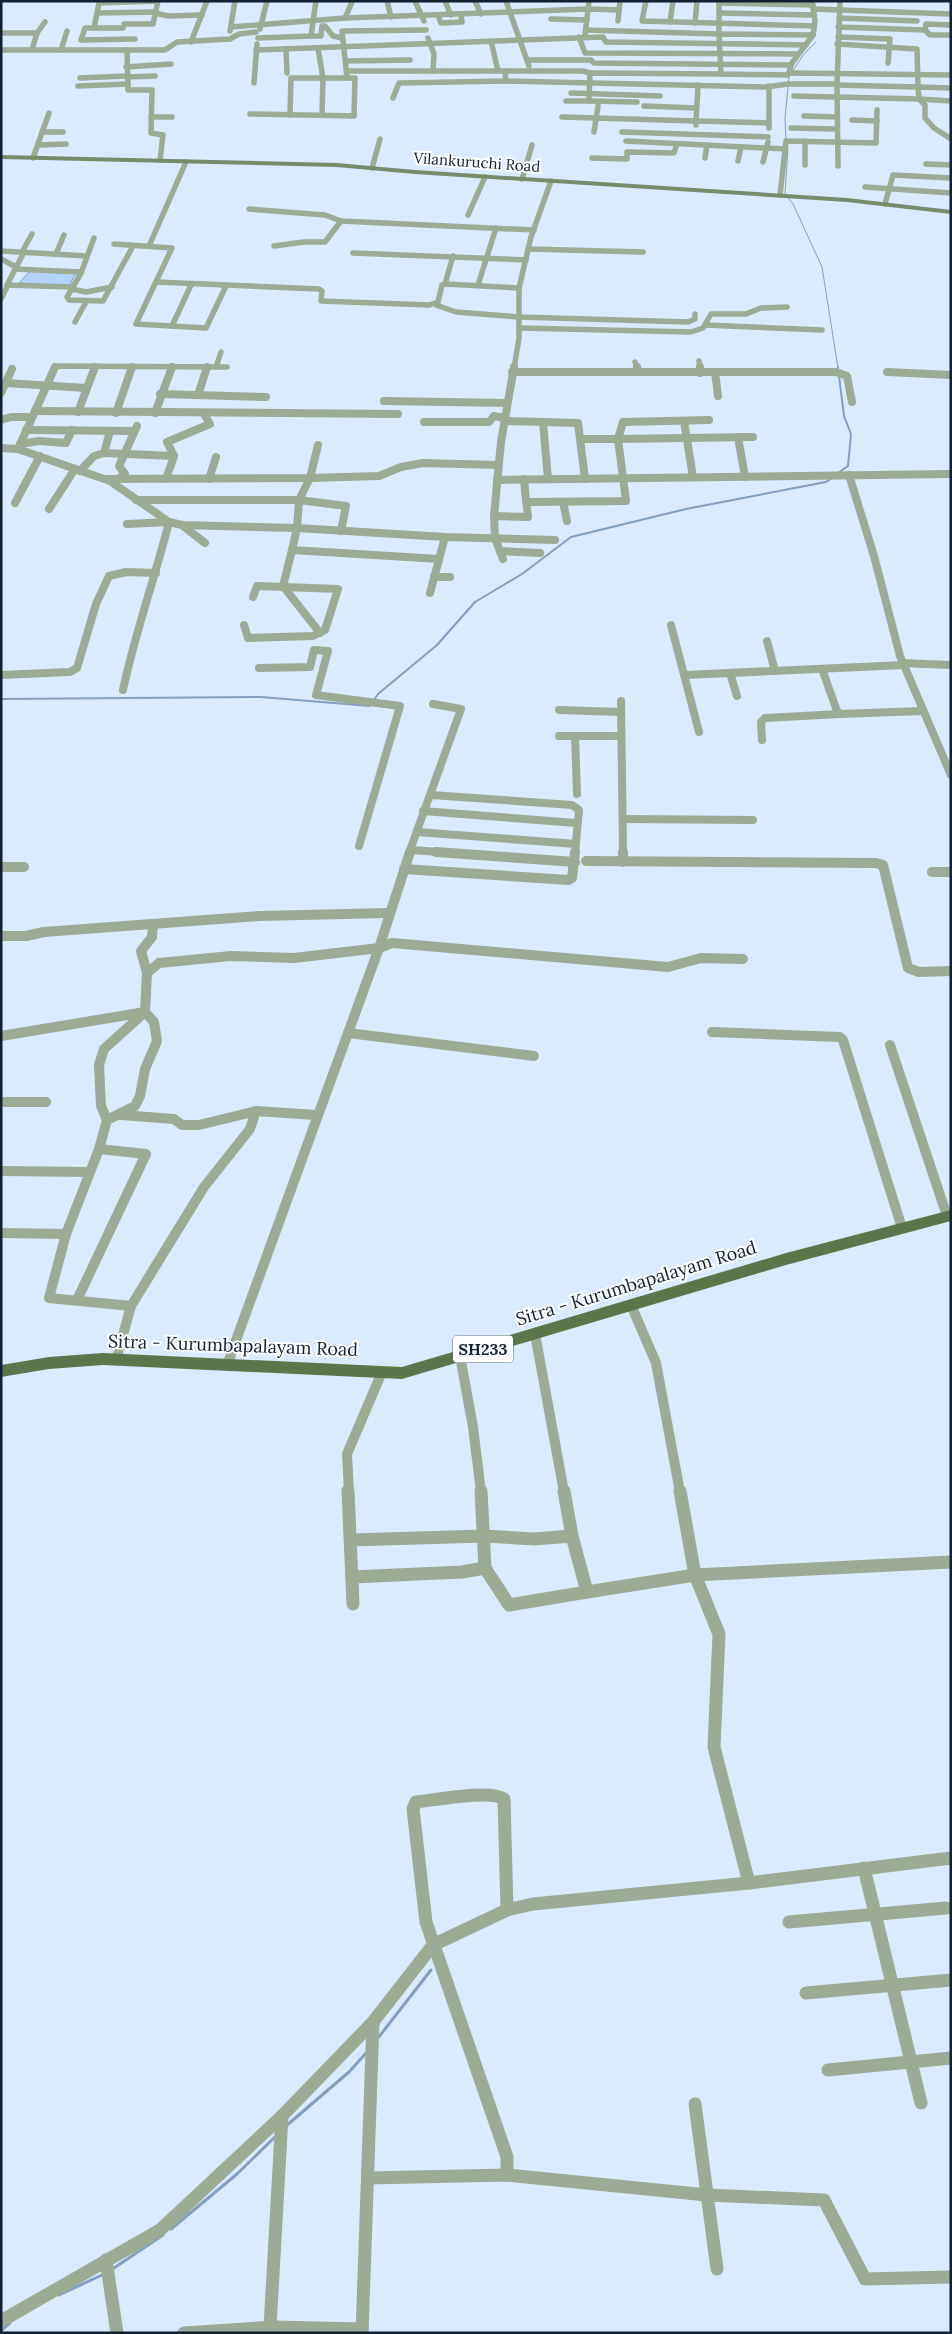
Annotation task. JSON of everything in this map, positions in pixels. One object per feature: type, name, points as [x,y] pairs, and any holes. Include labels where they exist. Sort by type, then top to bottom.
[{"type":"main road","name":"Sitra - Kurumbapalayam Road","points":[[1,1371],[49,1362],[116,1360],[402,1373],[786,1259],[949,1216]]},
{"type":"street","points":[[94,28],[99,2],[158,1],[153,24],[94,28],[86,28],[81,40],[135,39]]},
{"type":"street","points":[[192,42],[207,1]]},
{"type":"street","points":[[226,39],[231,27],[235,1]]},
{"type":"street","points":[[254,83],[256,50],[267,1]]},
{"type":"street","points":[[310,36],[316,1]]},
{"type":"street","points":[[387,1],[391,17]]},
{"type":"street","points":[[415,1],[423,16],[434,54],[433,71]]},
{"type":"street","points":[[445,1],[451,15]]},
{"type":"street","points":[[475,1],[481,14]]},
{"type":"street","points":[[510,1],[506,1],[531,70]]},
{"type":"street","points":[[589,1],[586,30],[582,37],[585,53],[797,54]]},
{"type":"street","points":[[618,21],[620,1]]},
{"type":"street","points":[[646,1],[642,21],[814,26]]},
{"type":"street","points":[[670,22],[673,1]]},
{"type":"street","points":[[695,23],[697,1]]},
{"type":"street","points":[[838,166],[837,37],[840,1]]},
{"type":"street","points":[[120,50],[127,2]]},
{"type":"street","points":[[345,18],[352,2]]},
{"type":"street","points":[[721,74],[719,2],[768,3],[840,10],[951,14]]},
{"type":"street","points":[[768,3],[768,14]]},
{"type":"street","points":[[720,13],[768,14],[813,8]]},
{"type":"street","points":[[791,73],[790,64],[797,54],[811,42],[814,35],[813,8]]},
{"type":"street","points":[[231,27],[345,18],[619,10]]},
{"type":"street","points":[[97,13],[155,13],[168,16],[202,15]]},
{"type":"street","points":[[438,15],[441,23],[462,22],[461,14]]},
{"type":"street","points":[[839,18],[917,21]]},
{"type":"street","points":[[550,20],[587,20]]},
{"type":"street","points":[[568,29],[569,20]]},
{"type":"street","points":[[32,50],[36,34],[45,22]]},
{"type":"street","points":[[925,30],[926,24],[951,25]]},
{"type":"street","points":[[768,25],[769,34]]},
{"type":"street","points":[[1,50],[165,50],[177,42],[234,38],[245,32],[259,35],[321,36],[322,26],[325,26],[332,36],[342,38]]},
{"type":"street","points":[[838,27],[925,30],[930,35],[951,35]]},
{"type":"street","points":[[586,30],[650,29],[719,34],[814,35]]},
{"type":"street","points":[[650,29],[648,53],[652,74]]},
{"type":"street","points":[[347,78],[348,71],[342,31],[426,30]]},
{"type":"street","points":[[61,50],[68,31]]},
{"type":"street","points":[[1,33],[36,34]]},
{"type":"street","points":[[370,37],[375,60]]},
{"type":"street","points":[[256,50],[582,37],[603,37],[606,42],[806,45]]},
{"type":"street","points":[[837,37],[890,40],[888,63]]},
{"type":"street","points":[[870,38],[870,46]]},
{"type":"street","points":[[491,41],[498,71]]},
{"type":"street","points":[[917,42],[918,99]]},
{"type":"street","points":[[404,44],[410,60],[407,71]]},
{"type":"street","points":[[837,44],[917,49]]},
{"type":"street","points":[[318,48],[324,94],[322,115]]},
{"type":"street","points":[[286,49],[287,73]]},
{"type":"street","points":[[127,50],[126,77],[128,90],[152,90],[151,133],[163,135],[160,160]]},
{"type":"street","points":[[346,61],[410,60]]},
{"type":"street","points":[[527,60],[591,60],[594,63],[649,64],[790,64]]},
{"type":"street","points":[[126,67],[170,64]]},
{"type":"street","points":[[348,71],[531,70],[652,74],[951,75]]},
{"type":"street","points":[[505,71],[506,81]]},
{"type":"street","points":[[589,101],[590,73]]},
{"type":"street","points":[[80,78],[154,76]]},
{"type":"street","points":[[250,114],[290,115],[322,115],[354,116],[355,78],[291,78],[290,115]]},
{"type":"street","points":[[393,98],[399,83],[506,81],[768,86],[789,84],[837,89],[879,98],[951,101]]},
{"type":"street","points":[[78,86],[128,84]]},
{"type":"street","points":[[696,123],[698,85]]},
{"type":"street","points":[[763,162],[768,148],[768,86]]},
{"type":"street","points":[[876,86],[879,98]]},
{"type":"street","points":[[794,96],[837,89],[876,86],[951,88]]},
{"type":"street","points":[[837,89],[846,93]]},
{"type":"street","points":[[571,93],[660,96]]},
{"type":"street","points":[[918,99],[925,104],[925,118],[934,128],[951,139]]},
{"type":"street","points":[[566,101],[636,102]]},
{"type":"street","points":[[594,132],[598,106]]},
{"type":"street","points":[[644,106],[696,108]]},
{"type":"street","points":[[574,108],[575,115],[583,118]]},
{"type":"street","points":[[784,196],[785,149],[788,141],[876,143],[877,110]]},
{"type":"street","points":[[33,158],[49,113]]},
{"type":"street","points":[[562,117],[597,118],[620,116],[696,123],[769,123]]},
{"type":"street","points":[[592,158],[627,159],[626,141],[622,132],[620,116]]},
{"type":"street","points":[[804,116],[837,117]]},
{"type":"street","points":[[151,118],[172,117]]},
{"type":"street","points":[[852,120],[877,121]]},
{"type":"street","points":[[806,125],[817,128]]},
{"type":"street","points":[[790,128],[837,129]]},
{"type":"street","points":[[934,128],[951,130]]},
{"type":"street","points":[[42,132],[63,132]]},
{"type":"street","points":[[622,132],[768,137]]},
{"type":"street","points":[[372,168],[380,139]]},
{"type":"street","points":[[626,141],[785,149]]},
{"type":"street","points":[[805,141],[805,165]]},
{"type":"street","points":[[38,144],[66,144]]},
{"type":"street","points":[[627,152],[674,153],[677,144]]},
{"type":"street","points":[[705,158],[707,145]]},
{"type":"street","points":[[522,179],[532,146]]},
{"type":"street","points":[[738,161],[741,147]]},
{"type":"street","name":"Vilankuruchi Road","points":[[1,157],[336,165],[484,177],[784,196],[885,204],[951,212]]},
{"type":"street","points":[[149,246],[186,162]]},
{"type":"street","points":[[920,176],[921,168],[927,162],[951,165]]},
{"type":"street","points":[[885,204],[893,175],[951,178]]},
{"type":"street","points":[[468,215],[484,177]]},
{"type":"street","points":[[502,559],[495,538],[494,516],[498,465],[519,328],[519,288],[528,250],[551,181]]},
{"type":"street","points":[[865,186],[889,188],[912,193],[951,193]]},
{"type":"street","points":[[249,209],[325,215],[341,221],[534,230]]},
{"type":"street","points":[[274,246],[304,242],[325,242],[341,221]]},
{"type":"street","points":[[478,285],[496,228]]},
{"type":"street","points":[[1,299],[6,283],[32,234]]},
{"type":"street","points":[[56,254],[64,235]]},
{"type":"street","points":[[94,238],[81,272],[67,299],[103,302],[133,246]]},
{"type":"street","points":[[114,244],[172,248],[136,324],[206,328],[226,286]]},
{"type":"street","points":[[528,250],[643,252]]},
{"type":"street","points":[[1,251],[87,256]]},
{"type":"street","points":[[353,253],[526,260]]},
{"type":"street","points":[[436,305],[442,285],[445,284],[453,256]]},
{"type":"street","points":[[1,259],[15,268],[81,272]]},
{"type":"street","points":[[1,278],[6,283],[73,288],[77,292],[91,292],[112,287]]},
{"type":"street","points":[[156,282],[319,289],[322,291],[321,301],[436,305],[456,312],[519,318],[688,322],[695,319],[695,314]]},
{"type":"street","points":[[172,326],[191,284]]},
{"type":"street","points":[[445,284],[519,288]]},
{"type":"street","points":[[76,322],[86,302]]},
{"type":"street","points":[[519,328],[691,332],[703,328],[711,314],[746,314],[761,308],[787,307]]},
{"type":"street","points":[[705,325],[822,330]]},
{"type":"street","points":[[216,367],[221,352]]},
{"type":"street","points":[[699,361],[700,372]]},
{"type":"street","points":[[635,362],[638,372]]},
{"type":"street","points":[[19,446],[55,366],[227,367]]},
{"type":"street","points":[[78,412],[94,366]]},
{"type":"street","points":[[116,413],[132,367]]},
{"type":"street","points":[[155,413],[160,394],[172,367]]},
{"type":"street","points":[[198,395],[207,367]]},
{"type":"street","points":[[2,392],[12,369]]},
{"type":"street","points":[[512,372],[839,373],[847,376],[849,380],[852,402]]},
{"type":"street","points":[[715,372],[718,396]]},
{"type":"street","points":[[887,372],[951,374]]},
{"type":"street","points":[[6,384],[87,388]]},
{"type":"street","points":[[160,394],[266,397]]},
{"type":"street","points":[[384,401],[507,403]]},
{"type":"street","points":[[1,420],[33,414],[78,412],[398,414]]},
{"type":"street","points":[[166,479],[174,456],[167,442],[179,435],[196,432],[210,424],[204,414]]},
{"type":"street","points":[[424,422],[489,422],[494,416],[505,420],[577,422],[581,439],[585,479]]},
{"type":"street","points":[[526,500],[530,502],[626,501],[618,439],[623,422],[709,420]]},
{"type":"street","points":[[543,422],[548,479]]},
{"type":"street","points":[[684,422],[693,477]]},
{"type":"street","points":[[26,430],[110,430],[136,428],[119,466],[125,474],[118,479]]},
{"type":"street","points":[[1,448],[39,441],[66,444],[72,430]]},
{"type":"street","points":[[104,453],[110,430]]},
{"type":"street","points":[[738,437],[745,476]]},
{"type":"street","points":[[581,439],[752,437]]},
{"type":"street","points":[[318,445],[310,478],[299,500],[297,528],[284,586],[320,633]]},
{"type":"street","points":[[19,446],[40,456],[104,479],[169,522]]},
{"type":"street","points":[[49,509],[78,470],[94,456],[104,453],[174,456]]},
{"type":"street","points":[[15,503],[40,456]]},
{"type":"street","points":[[209,479],[216,457]]},
{"type":"street","points":[[104,479],[379,476],[401,467],[423,463],[498,465]]},
{"type":"street","points":[[497,480],[951,474]]},
{"type":"street","points":[[849,475],[903,664],[951,775]]},
{"type":"street","points":[[494,516],[528,517],[524,479]]},
{"type":"street","points":[[136,500],[299,500],[346,506],[342,531]]},
{"type":"street","points":[[563,502],[567,520]]},
{"type":"street","points":[[123,690],[133,642],[156,573],[169,522]]},
{"type":"street","points":[[127,524],[169,522],[182,525],[297,528],[445,537],[555,540]]},
{"type":"street","points":[[182,525],[205,543]]},
{"type":"street","points":[[430,593],[445,537]]},
{"type":"street","points":[[292,550],[439,559]]},
{"type":"street","points":[[500,551],[540,553]]},
{"type":"street","points":[[1,675],[70,672],[77,668],[98,596],[106,580],[118,573],[156,573]]},
{"type":"street","points":[[434,577],[450,577]]},
{"type":"street","points":[[244,625],[248,638],[313,636],[325,630],[338,589],[257,586],[253,597]]},
{"type":"street","points":[[671,625],[699,732]]},
{"type":"street","points":[[767,641],[775,671]]},
{"type":"street","points":[[259,668],[310,667],[314,650],[328,651],[316,695],[400,706],[359,846]]},
{"type":"street","points":[[685,675],[903,664],[951,665]]},
{"type":"street","points":[[822,669],[837,712],[840,714]]},
{"type":"street","points":[[730,673],[737,696]]},
{"type":"street","points":[[621,701],[623,862]]},
{"type":"street","points":[[226,1365],[316,1115],[379,948],[388,913],[461,708],[433,704]]},
{"type":"street","points":[[559,710],[621,712]]},
{"type":"street","points":[[762,740],[761,722],[765,718],[922,711]]},
{"type":"street","points":[[559,736],[621,736]]},
{"type":"street","points":[[575,736],[577,794]]},
{"type":"street","points":[[404,869],[568,880],[572,878],[578,810],[572,805],[431,795]]},
{"type":"street","points":[[423,811],[576,823]]},
{"type":"street","points":[[622,819],[753,820]]},
{"type":"street","points":[[417,832],[576,844]]},
{"type":"street","points":[[411,850],[574,862]]},
{"type":"street","points":[[586,860],[883,865],[908,968],[918,972],[951,971]]},
{"type":"street","points":[[1,868],[24,867]]},
{"type":"street","points":[[932,872],[951,872]]},
{"type":"street","points":[[1,936],[26,936],[44,932],[340,912],[388,913]]},
{"type":"street","points":[[107,1120],[135,1106],[140,1096],[145,1070],[157,1041],[154,1022],[145,1012],[147,973],[141,951],[152,937],[153,924]]},
{"type":"street","points":[[147,973],[159,963],[231,956],[294,958],[379,948],[392,943],[668,967],[700,958],[743,959]]},
{"type":"street","points":[[1,1036],[145,1012]]},
{"type":"street","points":[[131,1306],[49,1298],[66,1234],[99,1149],[107,1120],[101,1106],[99,1065],[104,1049],[145,1012]]},
{"type":"street","points":[[712,1032],[840,1037],[843,1040],[902,1228]]},
{"type":"street","points":[[348,1033],[534,1056]]},
{"type":"street","points":[[890,1045],[949,1216]]},
{"type":"street","points":[[1,1102],[46,1102]]},
{"type":"street","points":[[119,1114],[174,1120],[182,1124],[199,1125],[256,1111],[316,1115]]},
{"type":"street","points":[[116,1360],[131,1306],[204,1186],[250,1129],[256,1111]]},
{"type":"street","points":[[77,1300],[146,1154],[99,1149]]},
{"type":"street","points":[[1,1172],[90,1172]]},
{"type":"street","points":[[1,1234],[66,1234]]},
{"type":"street","points":[[632,1305],[656,1364],[695,1575],[719,1634],[714,1746],[749,1883]]},
{"type":"street","points":[[535,1334],[572,1536],[587,1592]]},
{"type":"street","points":[[460,1356],[473,1427],[482,1498],[485,1568],[509,1605],[695,1575],[951,1562]]},
{"type":"street","points":[[353,1604],[347,1454],[382,1372]]},
{"type":"street","points":[[350,1540],[484,1536],[534,1539],[572,1536]]},
{"type":"street","points":[[352,1577],[462,1572],[485,1568]]},
{"type":"street","points":[[507,1910],[504,1799],[499,1795],[487,1795],[416,1802],[413,1809],[426,1922],[507,2157],[507,2175]]},
{"type":"street","points":[[1,2321],[107,2268],[160,2230],[281,2126],[372,2022],[433,1945],[507,1910],[553,1901],[749,1883],[951,1858]]},
{"type":"street","points":[[864,1868],[921,2102]]},
{"type":"street","points":[[789,1922],[946,1908]]},
{"type":"street","points":[[806,1993],[951,1980]]},
{"type":"street","points":[[184,2333],[270,2327],[362,2331],[372,2022]]},
{"type":"street","points":[[828,2070],[951,2058]]},
{"type":"street","points":[[695,2104],[717,2269]]},
{"type":"street","points":[[270,2327],[281,2126]]},
{"type":"street","points":[[368,2178],[507,2175],[707,2196],[824,2200],[865,2279],[951,2277]]},
{"type":"street","points":[[107,2268],[117,2333]]},
{"type":"water","points":[[30,271],[76,273],[69,286],[19,283]]},
{"type":"waterway","points":[[792,72],[804,54],[816,42]]},
{"type":"waterway","points":[[786,141],[785,118],[789,77]]},
{"type":"waterway","points":[[788,149],[785,194],[793,204],[822,267],[838,368]]},
{"type":"waterway","points":[[838,473],[848,466],[851,434],[844,416],[839,376]]},
{"type":"waterway","points":[[1,699],[261,697],[370,706],[378,694],[437,645],[475,602],[522,574],[571,537],[686,509],[826,482],[832,478]]},
{"type":"waterway","points":[[378,2038],[431,1970]]},
{"type":"waterway","points":[[286,2126],[349,2072],[367,2052]]},
{"type":"waterway","points":[[171,2229],[237,2174],[275,2137]]},
{"type":"waterway","points":[[111,2270],[163,2235]]},
{"type":"waterway","points":[[59,2295],[104,2274]]},
{"type":"waterway","points":[[1,2331],[10,2323]]}]
